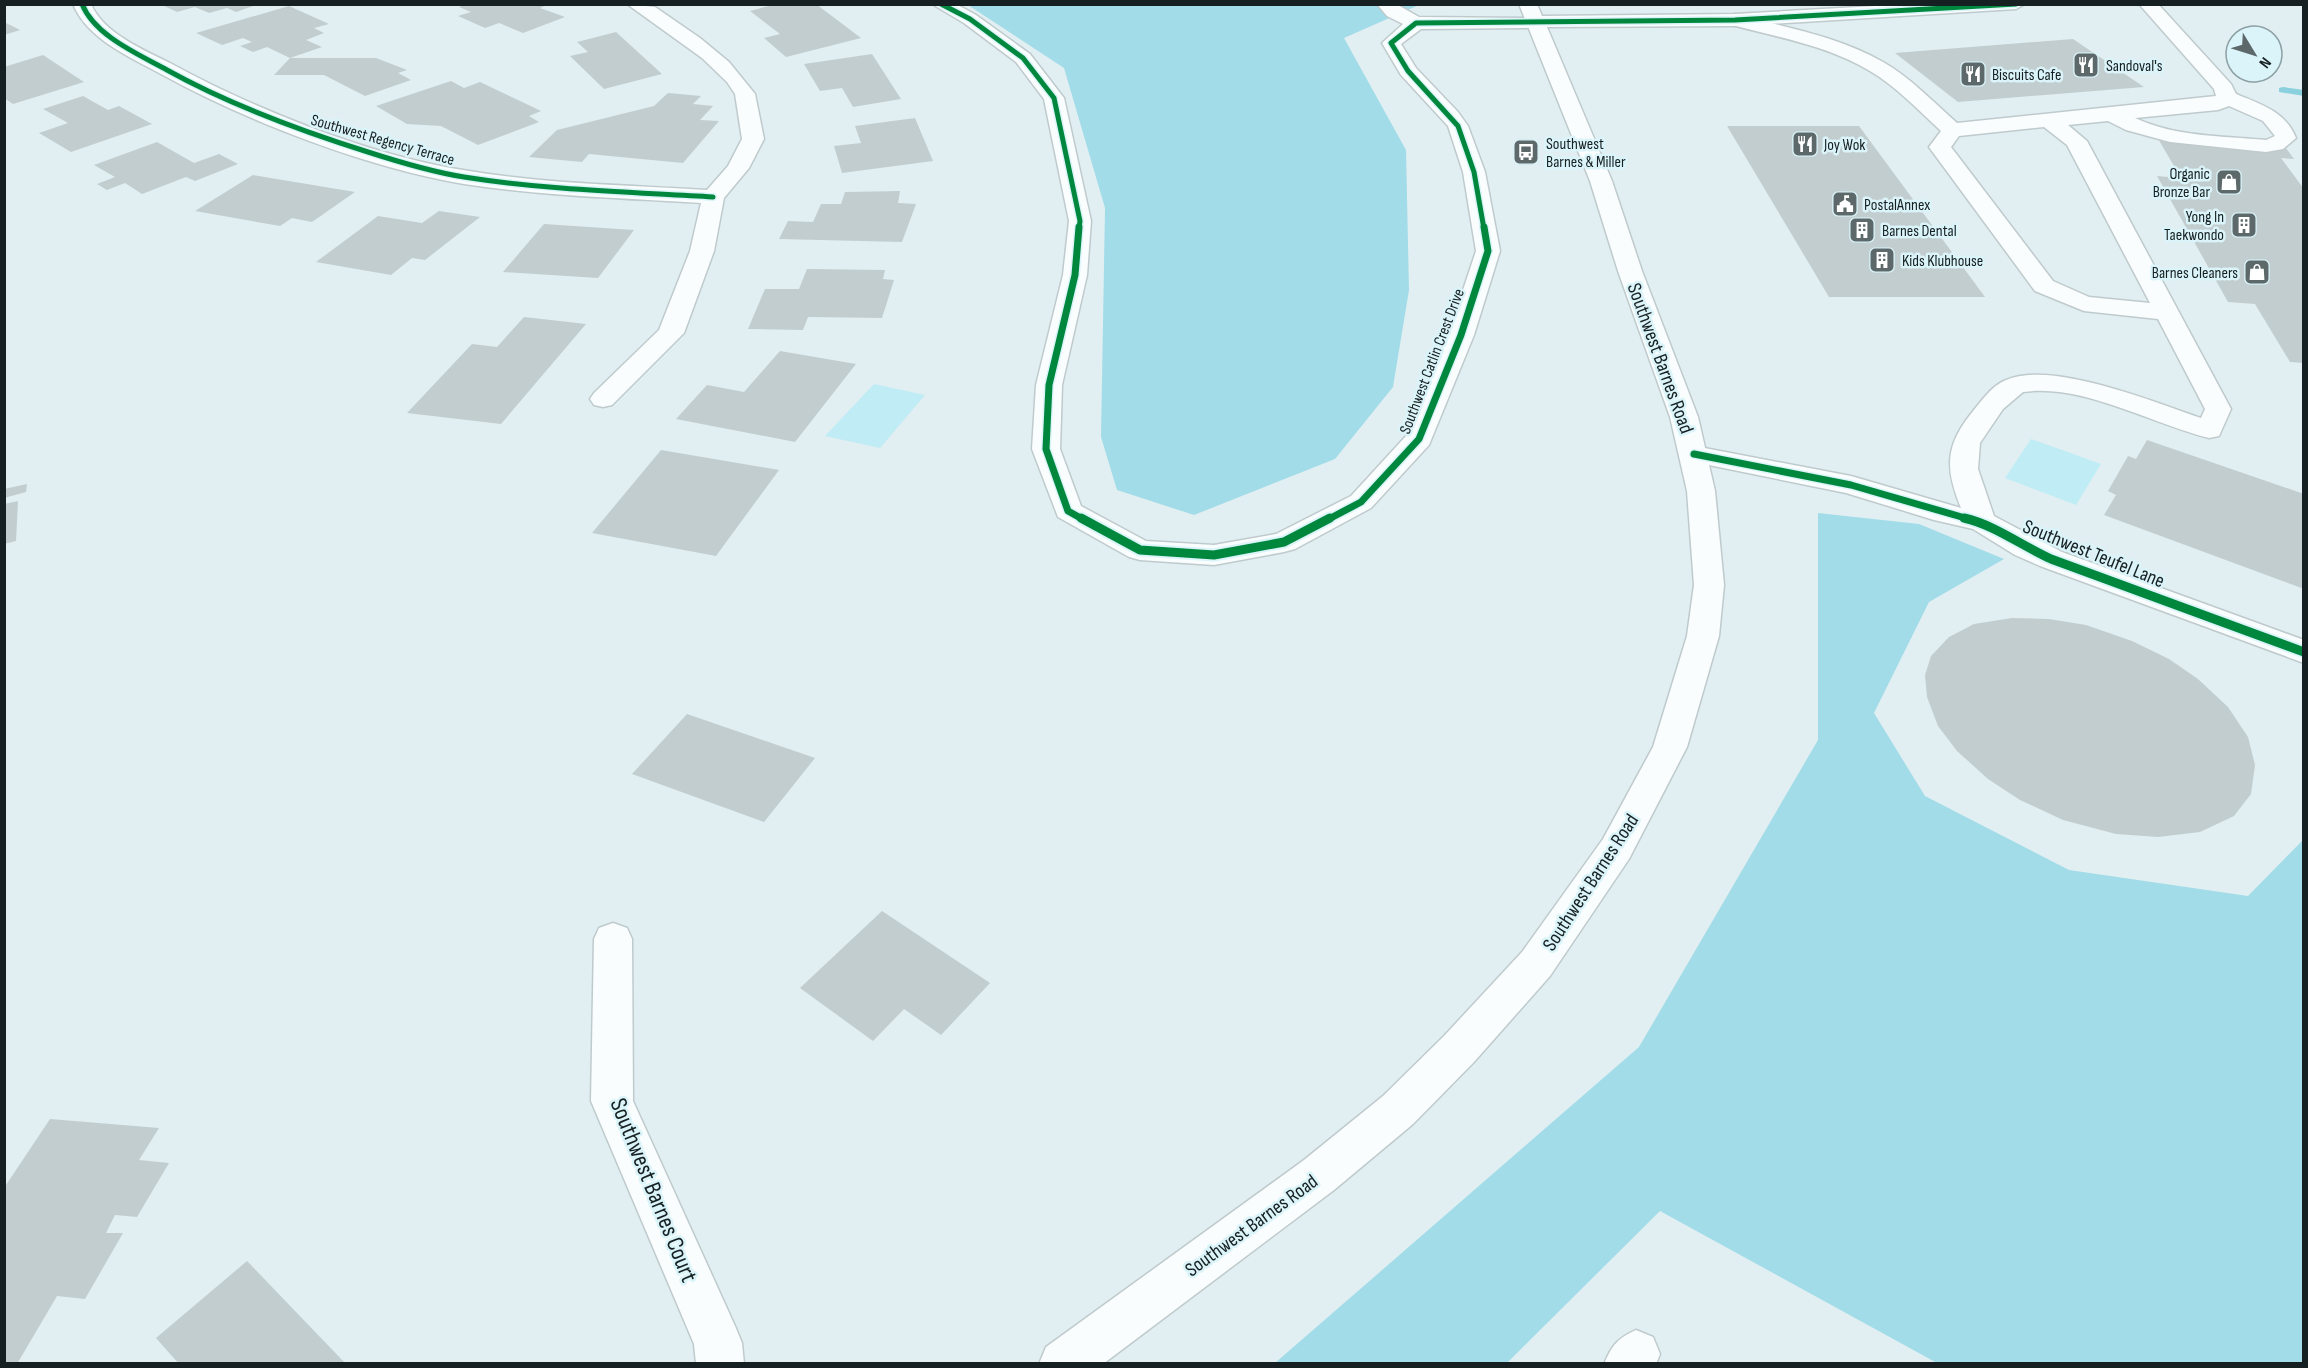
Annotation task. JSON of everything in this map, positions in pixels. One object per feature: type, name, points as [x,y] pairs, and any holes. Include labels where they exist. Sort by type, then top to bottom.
[{"type":"street","name":"Southwest Regency Terrace","points":[[82,4],[83,10],[124,45],[171,73],[260,116],[314,136],[463,177],[713,197]]},
{"type":"street","points":[[603,399],[671,333],[702,251],[713,197],[738,168],[753,139],[743,90],[719,64],[651,11],[636,4]]},
{"type":"street","name":"Southwest Catlin Crest Drive","points":[[941,4],[970,19],[1023,58],[1054,98],[1080,221],[1075,275],[1049,386],[1046,449],[1068,511],[1140,550],[1214,555],[1284,542],[1361,502],[1419,440],[1461,335],[1488,251],[1474,172],[1458,126],[1408,71],[1391,43],[1416,23]]},
{"type":"street","points":[[1386,4],[1393,12],[1416,23],[1531,13],[1735,20],[2016,4]]},
{"type":"street","points":[[2113,115],[2149,131],[2174,138],[2266,146],[2276,144],[2286,138],[2285,133],[2271,119],[2227,98],[2224,88],[2148,4]]},
{"type":"street","name":"Southwest Barnes Road","points":[[1063,1364],[1319,1175],[1398,1110],[1459,1049],[1536,964],[1616,849],[1670,747],[1703,636],[1709,585],[1701,491],[1694,454],[1670,374],[1630,271],[1601,182],[1531,13]]},
{"type":"street","points":[[1735,20],[1837,48],[1866,61],[1894,78],[1952,130],[2218,105],[2227,98]]},
{"type":"street","points":[[1982,522],[1962,473],[1965,449],[1975,425],[2013,386],[2031,381],[2069,386],[2209,430],[2217,409],[2076,141],[2049,121]]},
{"type":"street","points":[[1952,130],[1940,147],[2044,286],[2084,304],[2166,312]]},
{"type":"street","name":"Southwest Teufel Lane","points":[[1694,454],[1851,485],[1944,514],[1982,522],[2026,548],[2051,559],[2304,652]]},
{"type":"street","name":"Southwest Barnes Court","points":[[613,939],[612,1101],[718,1343],[720,1364]]},
{"type":"shaded area","points":[[968,5],[1419,5],[1344,38],[1406,150],[1409,290],[1393,387],[1335,459],[1194,515],[1117,490],[1101,437],[1105,208],[1064,68]]},
{"type":"shaded area","points":[[874,384],[925,395],[880,448],[825,436]]},
{"type":"shaded area","points":[[2031,439],[2101,464],[2076,505],[2005,478]]},
{"type":"shaded area","points":[[1818,513],[1919,524],[2004,559],[1929,602],[1874,713],[1925,796],[2069,870],[2248,896],[2303,840],[2303,1363],[1937,1363],[1660,1211],[1507,1363],[1275,1363],[1639,1047],[1818,740]]},
{"type":"building","points":[[160,4],[256,5],[236,12],[227,8],[209,13],[195,7],[177,12]]},
{"type":"building","points":[[466,4],[549,4],[540,8],[565,17],[523,33],[499,23],[485,28],[458,16],[471,12],[459,7]]},
{"type":"building","points":[[776,4],[816,4],[861,38],[786,57],[764,38],[780,34],[750,11]]},
{"type":"building","points":[[289,6],[329,24],[314,28],[324,33],[306,40],[322,47],[290,58],[267,47],[253,52],[240,46],[252,42],[243,38],[222,45],[196,33]]},
{"type":"building","points":[[4,22],[20,30],[4,35]]},
{"type":"building","points":[[616,32],[662,74],[604,89],[570,56],[588,52],[577,42]]},
{"type":"building","points":[[2073,39],[2144,87],[1958,102],[1895,53]]},
{"type":"building","points":[[872,54],[901,99],[853,107],[842,88],[820,91],[804,64]]},
{"type":"building","points":[[43,55],[84,82],[13,104],[4,98],[4,67]]},
{"type":"building","points":[[290,58],[376,58],[407,70],[398,73],[411,80],[365,96],[324,75],[274,75]]},
{"type":"building","points":[[451,81],[464,88],[480,82],[541,111],[529,116],[539,122],[478,145],[441,126],[407,124],[376,106]]},
{"type":"building","points":[[668,93],[701,96],[693,104],[713,106],[700,120],[719,121],[683,163],[589,154],[582,162],[529,157],[557,130],[654,106]]},
{"type":"building","points":[[83,96],[108,110],[119,106],[152,124],[71,152],[39,133],[68,123],[43,109]]},
{"type":"building","points":[[915,118],[933,161],[842,173],[834,146],[861,143],[855,126]]},
{"type":"building","points":[[1727,126],[1859,126],[1985,297],[1829,297]]},
{"type":"building","points":[[2157,137],[2286,148],[2294,159],[2281,158],[2304,189],[2304,363],[2290,362],[2255,304],[2228,302],[2157,176],[2181,178]]},
{"type":"building","points":[[157,142],[194,163],[219,154],[238,164],[195,181],[186,177],[142,194],[125,183],[107,190],[97,184],[115,177],[94,165]]},
{"type":"building","points":[[253,175],[355,192],[312,222],[292,218],[280,226],[195,211]]},
{"type":"building","points":[[900,191],[898,203],[916,204],[902,242],[779,239],[788,221],[813,222],[821,204],[841,204],[845,192]]},
{"type":"building","points":[[439,211],[480,217],[425,260],[412,258],[391,275],[316,262],[378,216],[422,223]]},
{"type":"building","points":[[544,224],[634,230],[598,278],[503,272]]},
{"type":"building","points":[[807,269],[885,270],[883,279],[894,280],[882,318],[808,317],[803,330],[748,329],[765,289],[799,289]]},
{"type":"building","points":[[524,317],[586,324],[501,424],[407,413],[472,344],[497,347]]},
{"type":"building","points":[[780,351],[856,364],[795,442],[676,419],[707,385],[744,392]]},
{"type":"building","points":[[2147,440],[2304,494],[2304,589],[2104,515],[2116,495],[2108,491],[2128,456],[2136,459]]},
{"type":"building","points":[[661,450],[779,470],[716,556],[592,533]]},
{"type":"building","points":[[27,484],[26,492],[4,498],[4,489]]},
{"type":"building","points":[[18,501],[16,541],[4,544],[4,504]]},
{"type":"building","points":[[2012,618],[2049,619],[2086,625],[2132,641],[2169,659],[2198,679],[2228,707],[2248,737],[2255,765],[2251,794],[2234,816],[2200,832],[2158,837],[2116,834],[2063,820],[2020,800],[1988,779],[1957,751],[1938,726],[1927,697],[1925,675],[1931,656],[1949,637],[1974,624]]},
{"type":"building","points":[[687,714],[815,758],[764,822],[632,774]]},
{"type":"building","points":[[882,911],[990,983],[941,1035],[904,1009],[873,1041],[800,988]]},
{"type":"building","points":[[50,1119],[159,1128],[139,1160],[169,1163],[137,1217],[115,1215],[106,1233],[123,1233],[85,1299],[57,1296],[17,1364],[4,1364],[4,1188]]},
{"type":"building","points":[[247,1261],[346,1364],[179,1364],[156,1338]]},
{"type":"waterway","points":[[2283,90],[2304,93]]},
{"type":"cycle path","points":[[82,4],[92,20],[112,37],[204,89],[315,135],[372,153],[464,177],[557,187],[713,197]]},
{"type":"cycle path","points":[[941,4],[970,19],[1023,58],[1054,98],[1080,221],[1075,275],[1049,385],[1046,449],[1068,511],[1140,550],[1214,555],[1284,542],[1361,502],[1419,439],[1461,335],[1488,251],[1474,172],[1458,126],[1408,71],[1391,43],[1416,23],[1735,20],[2016,4]]},
{"type":"cycle path","points":[[1694,454],[1851,485],[1944,514],[1982,522],[2026,548],[2051,559],[2304,652]]},
{"type":"place","name":"Sandoval's","points":[[2086,65]]},
{"type":"place","name":"Biscuits Cafe","points":[[1973,74]]},
{"type":"place","name":"Joy Wok","points":[[1805,144]]},
{"type":"place","name":"Southwest Barnes & Miller","points":[[1526,152]]},
{"type":"place","name":"Organic Bronze Bar","points":[[2229,182]]},
{"type":"place","name":"PostalAnnex","points":[[1845,204]]},
{"type":"place","name":"Yong In Taekwondo","points":[[2244,225]]},
{"type":"place","name":"Barnes Dental","points":[[1862,230]]},
{"type":"place","name":"Kids Klubhouse","points":[[1882,260]]},
{"type":"place","name":"Barnes Cleaners","points":[[2257,272]]}]
